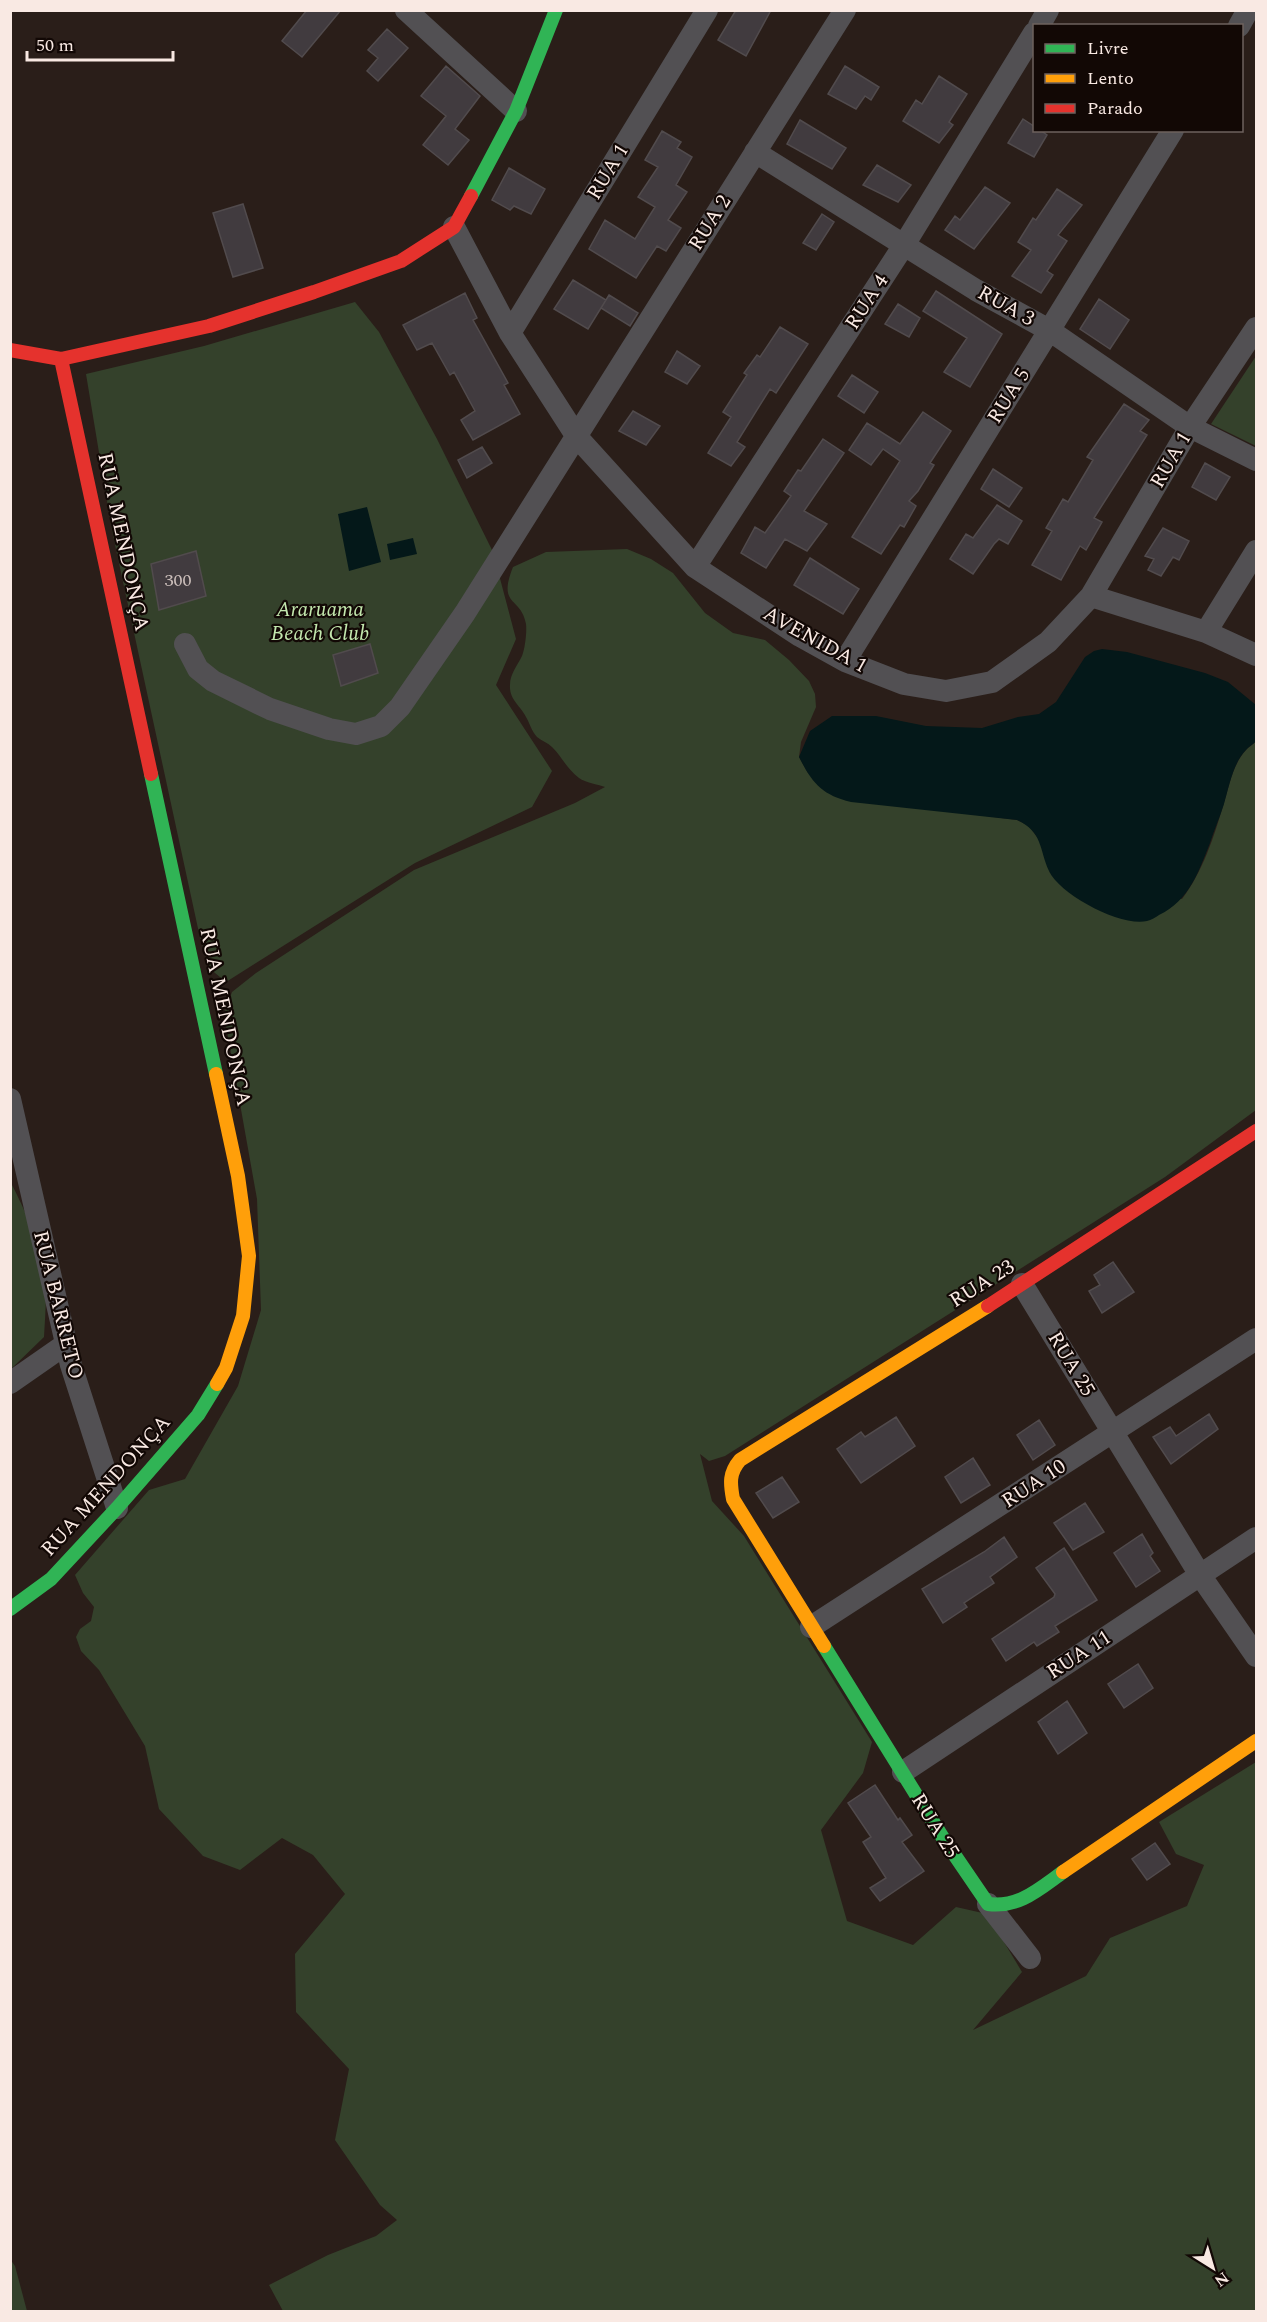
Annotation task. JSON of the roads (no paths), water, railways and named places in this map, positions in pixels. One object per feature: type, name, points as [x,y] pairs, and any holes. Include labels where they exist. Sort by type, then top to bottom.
[{"type":"street","points":[[406,10],[516,111]]},
{"type":"street","points":[[10,350],[61,359],[209,326],[401,261],[454,227],[516,111],[556,10]]},
{"type":"street","name":"RUA 1","points":[[510,333],[707,10]]},
{"type":"street","name":"RUA 2","points":[[577,437],[845,10]]},
{"type":"street","points":[[1040,24],[1048,10]]},
{"type":"street","points":[[1240,24],[1248,10]]},
{"type":"street","name":"RUA 4","points":[[694,567],[904,246],[1033,36]]},
{"type":"street","name":"RUA 5","points":[[845,661],[1172,132]]},
{"type":"street","name":"RUA 3","points":[[755,152],[976,290],[1049,330],[1190,427],[1257,460]]},
{"type":"street","name":"AVENIDA 1","points":[[454,227],[510,333],[577,437],[694,567],[800,636],[845,661],[904,684],[946,691],[992,682],[1048,642],[1091,596]]},
{"type":"street","name":"RUA 1","points":[[1091,596],[1190,427],[1257,328]]},
{"type":"street","name":"RUA MENDONÇA","points":[[10,1609],[51,1579],[198,1415],[226,1368],[243,1316],[249,1256],[238,1176],[61,359]]},
{"type":"street","points":[[185,644],[198,669],[213,681],[270,709],[329,729],[356,734],[381,726],[414,688],[465,613],[577,437]]},
{"type":"street","points":[[1206,632],[1257,551]]},
{"type":"street","points":[[1091,596],[1206,632],[1256,653]]},
{"type":"street","name":"RUA BARRETO","points":[[10,1099],[66,1344],[117,1508]]},
{"type":"street","name":"RUA 23","points":[[730,1472],[740,1460],[1022,1284],[1257,1131]]},
{"type":"street","name":"RUA 25","points":[[1022,1284],[1200,1575],[1257,1656]]},
{"type":"street","name":"RUA 10","points":[[810,1627],[1257,1339]]},
{"type":"street","points":[[10,1383],[66,1344]]},
{"type":"street","name":"RUA 25","points":[[730,1472],[733,1499],[810,1627],[903,1772],[936,1830],[988,1904]]},
{"type":"street","name":"RUA 11","points":[[903,1772],[1257,1538]]},
{"type":"street","points":[[988,1904],[1002,1906],[1022,1900],[1257,1741]]},
{"type":"street","points":[[988,1904],[1030,1958]]},
{"type":"park label","name":"Araruama Beach Club","points":[[320,622]]}]
